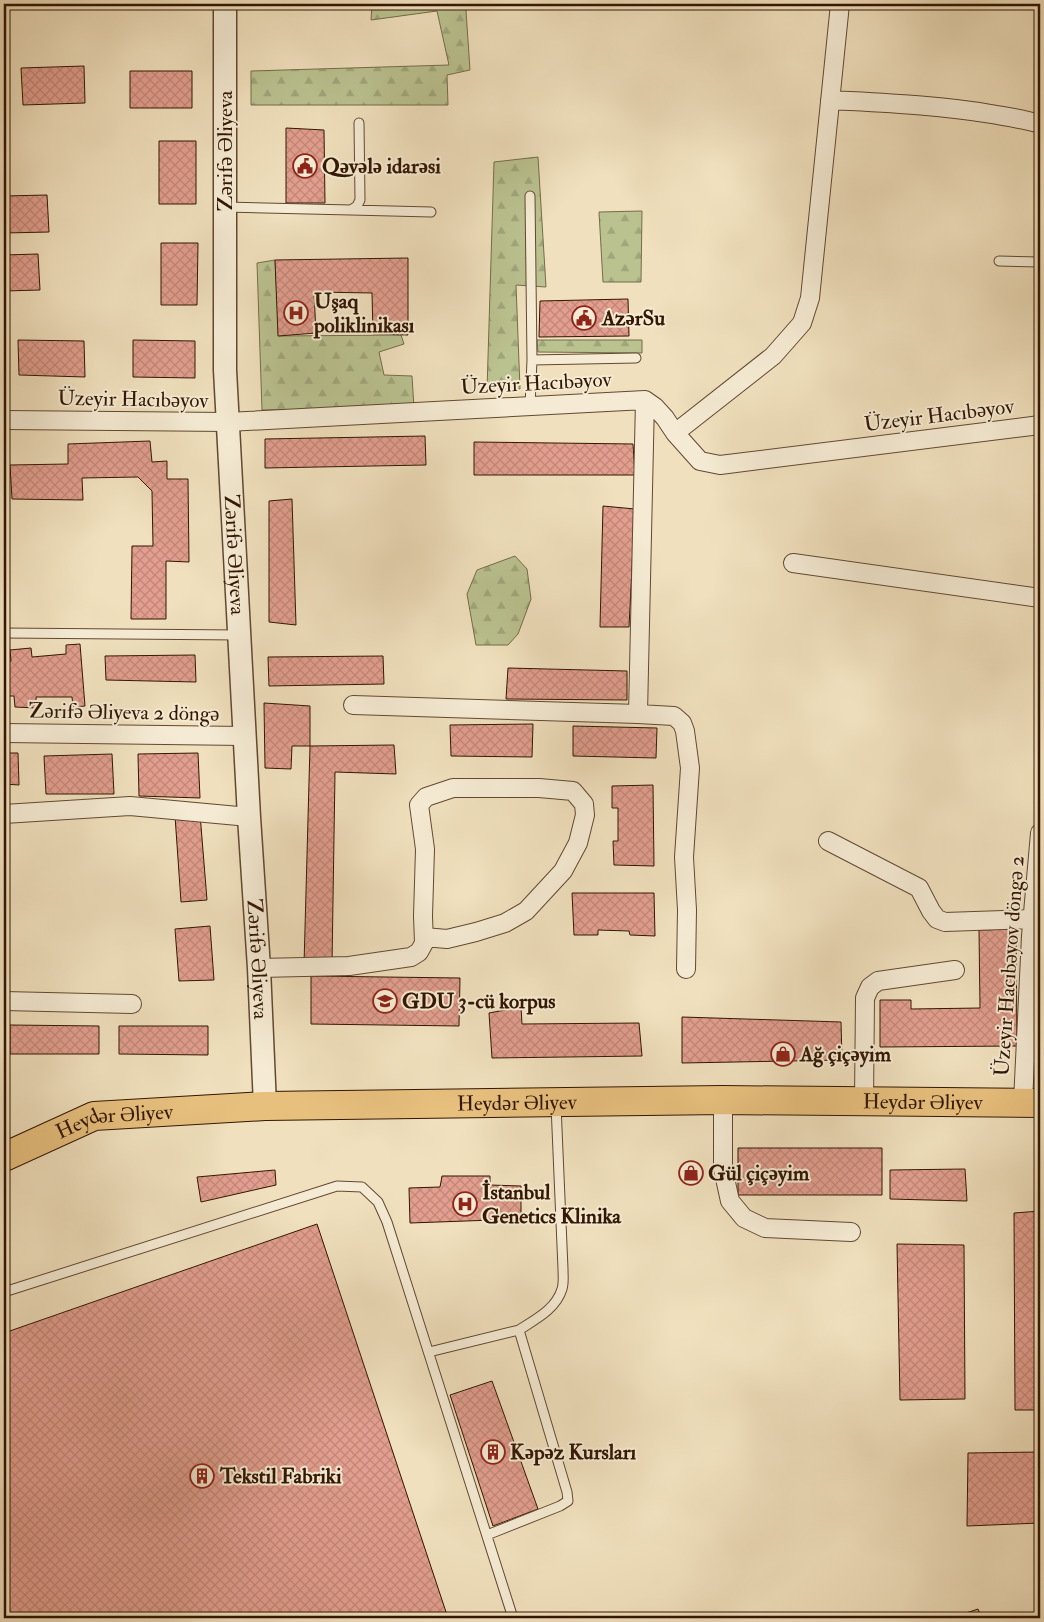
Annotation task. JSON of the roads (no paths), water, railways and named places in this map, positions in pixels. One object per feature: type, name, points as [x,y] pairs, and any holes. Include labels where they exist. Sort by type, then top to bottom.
[{"type":"main road","name":"Heydər Əliyev","points":[[4,1157],[94,1116],[265,1106],[723,1100],[1032,1102]]},
{"type":"street","name":"Zərifə Əliyeva","points":[[225,4],[225,370],[265,1106]]},
{"type":"street","points":[[675,433],[773,356],[802,323],[810,298],[840,4]]},
{"type":"street","points":[[830,100],[968,110],[1040,124]]},
{"type":"street","points":[[638,714],[646,400]]},
{"type":"street","name":"Üzeyir Hacıbəyov","points":[[4,420],[228,422],[646,400],[665,418],[675,433],[700,461],[720,465],[1040,425]]},
{"type":"street","points":[[793,563],[1040,598]]},
{"type":"street","points":[[353,705],[674,716],[682,723],[685,731],[690,768],[684,857],[687,910],[686,969]]},
{"type":"street","name":"Zərifə Əliyeva 2 döngə","points":[[4,733],[244,736]]},
{"type":"street","points":[[259,968],[349,966],[411,957],[419,952],[424,944],[423,916],[425,849],[419,805],[426,797],[453,788],[540,788],[573,791],[584,804],[585,815],[578,843],[563,871],[526,912],[505,923],[476,932],[447,938],[424,937]]},
{"type":"street","points":[[4,814],[130,806],[249,817]]},
{"type":"street","name":"Üzeyir Hacıbəyov döngə 2","points":[[1032,1102],[1032,919],[1040,832]]},
{"type":"street","points":[[828,841],[919,888],[937,919],[945,922],[1032,919]]},
{"type":"street","points":[[864,1101],[864,998],[870,987],[878,981],[955,970]]},
{"type":"street","points":[[4,1000],[132,1004]]},
{"type":"street","points":[[723,1100],[723,1169],[730,1201],[744,1218],[765,1228],[851,1232]]},
{"type":"lane","points":[[351,210],[357,206],[360,200],[359,123]]},
{"type":"lane","points":[[530,196],[532,360],[530,406]]},
{"type":"lane","points":[[225,207],[431,212]]},
{"type":"lane","points":[[999,261],[1040,262]]},
{"type":"lane","points":[[532,360],[636,358]]},
{"type":"lane","points":[[4,633],[239,635]]},
{"type":"lane","points":[[429,1352],[519,1330],[544,1314],[555,1303],[562,1288],[563,1269],[556,1102]]},
{"type":"lane","points":[[4,1292],[337,1186],[362,1187],[378,1202],[387,1222],[514,1618]]},
{"type":"lane","points":[[487,1535],[560,1506],[568,1501],[567,1492],[519,1330]]},
{"type":"place","name":"Qəvələ idarəsi","points":[[305,166]]},
{"type":"place","name":"Uşaq poliklinikası","points":[[296,313]]},
{"type":"place","name":"AzərSu","points":[[584,318]]},
{"type":"place","name":"GDU 3-cü korpus","points":[[385,1001]]},
{"type":"place","name":"Ağ çiçəyim","points":[[783,1054]]},
{"type":"place","name":"Gül çiçəyim","points":[[691,1173]]},
{"type":"place","name":"İstanbul Genetics Klinika","points":[[465,1204]]},
{"type":"place","name":"Kəpəz Kursları","points":[[493,1452]]},
{"type":"place","name":"Tekstil Fabriki","points":[[202,1476]]}]
